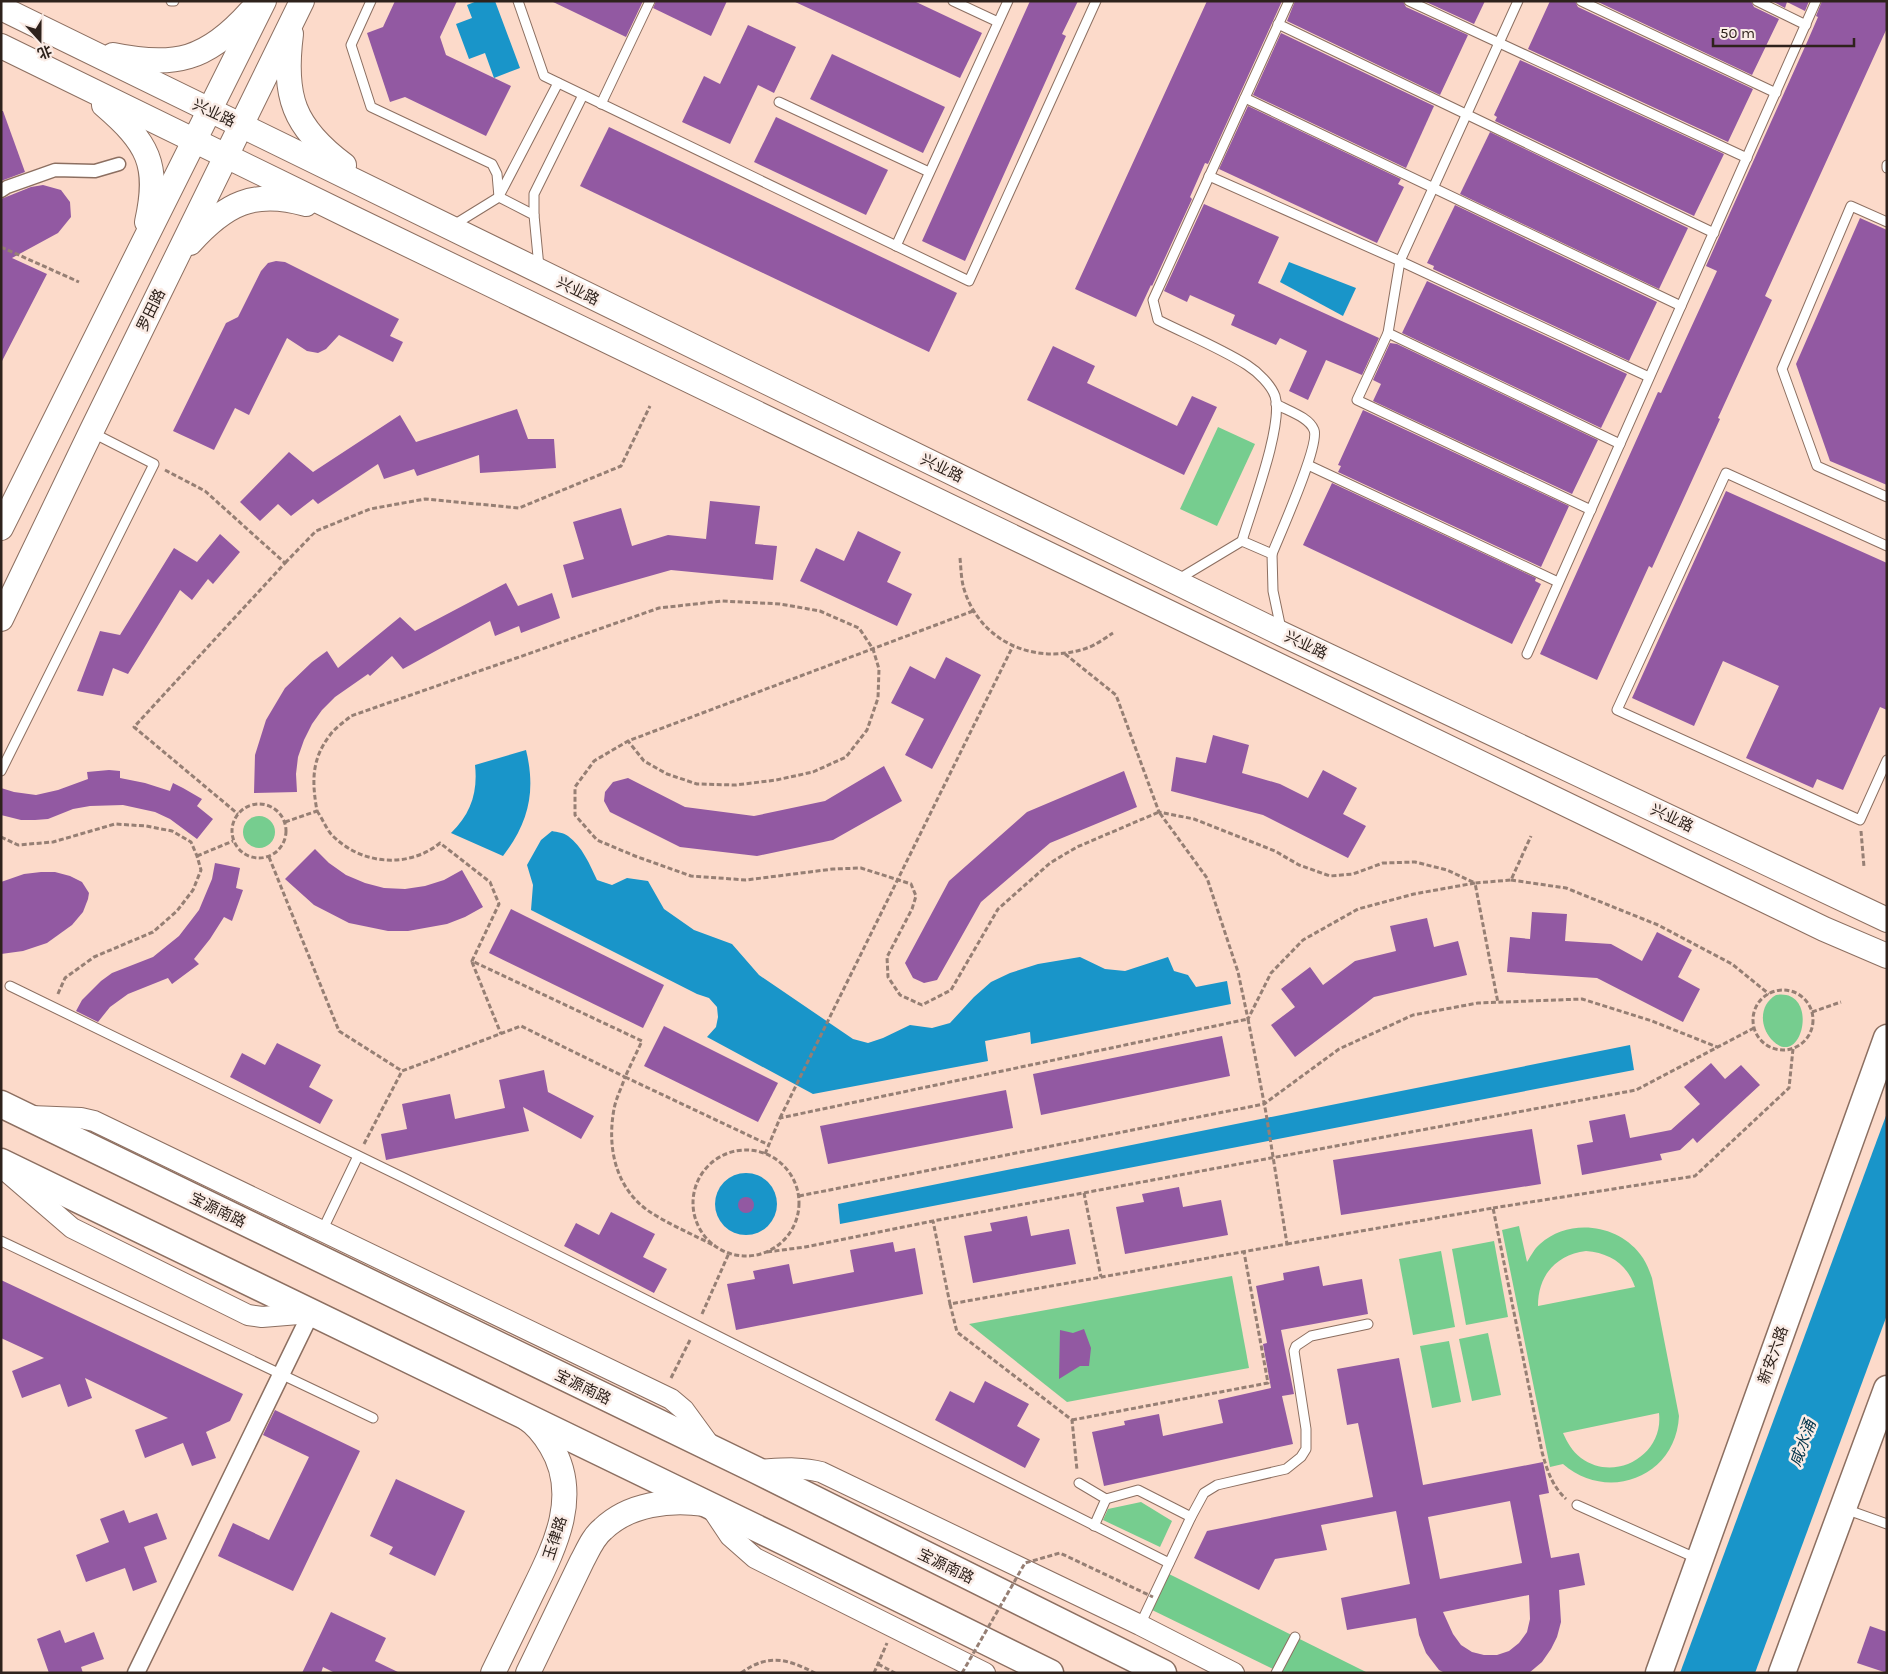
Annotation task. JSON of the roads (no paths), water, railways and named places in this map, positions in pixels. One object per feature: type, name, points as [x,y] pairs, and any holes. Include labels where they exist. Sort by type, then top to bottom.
[{"type":"main road","points":[[84,49],[146,61],[166,61],[195,55],[220,42],[234,30],[260,1]]},
{"type":"main road","points":[[2,525],[137,259],[264,1]]},
{"type":"main road","points":[[301,2],[288,55],[289,83],[293,103],[303,125],[312,136],[326,151],[376,192]]},
{"type":"main road","name":"罗田路","points":[[1,619],[301,2]]},
{"type":"main road","name":"兴业路","points":[[1,8],[1282,634],[1887,920]]},
{"type":"main road","name":"兴业路","points":[[1,46],[355,220],[1305,679],[1824,929],[1887,956]]},
{"type":"main road","points":[[71,80],[120,119],[142,143],[147,154],[152,180],[152,199],[137,259]]},
{"type":"main road","points":[[168,275],[188,246],[202,230],[228,208],[244,202],[262,198],[299,202],[355,220]]},
{"type":"main road","points":[[1305,679],[1316,678],[1324,672],[1326,662],[1318,651]]},
{"type":"main road","name":"新安六路","points":[[1659,1673],[1887,1038]]},
{"type":"main road","name":"宝源南路","points":[[13,1110],[756,1470],[1163,1673]]},
{"type":"main road","points":[[1,1162],[1050,1673]]},
{"type":"main road","points":[[1782,1673],[1887,1388]]},
{"type":"main road","name":"玉律路","points":[[493,1673],[554,1548],[562,1519],[565,1488],[563,1474],[554,1451],[540,1430],[514,1411]]},
{"type":"main road","name":"玉律路","points":[[528,1673],[575,1574],[591,1544],[602,1529],[616,1518],[646,1506],[678,1502],[708,1505]]},
{"type":"main road","points":[[548,1560],[560,1555],[569,1558],[575,1566],[575,1574]]},
{"type":"main road","points":[[1104,1644],[1114,1656],[1116,1664],[1114,1673]]},
{"type":"street","points":[[1,191],[7,187],[55,170],[95,172],[119,164]]},
{"type":"street","points":[[13,1110],[94,1121],[671,1399],[684,1410],[714,1450]]},
{"type":"street","points":[[1,1167],[72,1228],[248,1315],[262,1317],[311,1313]]},
{"type":"street","points":[[136,1673],[311,1313]]},
{"type":"street","points":[[756,1470],[797,1468],[821,1472],[1140,1625],[1234,1673]]},
{"type":"street","points":[[708,1505],[730,1536],[755,1558],[985,1673]]},
{"type":"lane","points":[[371,1],[351,45],[371,107],[492,164],[497,174],[499,197]]},
{"type":"lane","points":[[518,1],[544,76],[969,281],[1096,1]]},
{"type":"lane","points":[[601,104],[650,1]]},
{"type":"lane","points":[[953,1],[998,22]]},
{"type":"lane","points":[[896,246],[1008,1]]},
{"type":"lane","points":[[1175,582],[1242,541],[1275,432],[1277,411],[1275,396],[1266,382],[1248,366],[1158,320],[1153,300],[1289,1]]},
{"type":"lane","points":[[1409,1],[1747,158]]},
{"type":"lane","points":[[1518,1],[1400,261],[1388,333],[1357,400],[1590,510]]},
{"type":"lane","points":[[1581,1],[1776,93]]},
{"type":"lane","points":[[1757,1],[1806,25]]},
{"type":"lane","points":[[1526,654],[1816,1]]},
{"type":"lane","points":[[1278,24],[1714,233]]},
{"type":"lane","points":[[449,228],[499,197],[558,83]]},
{"type":"lane","points":[[540,272],[534,215],[534,194],[583,96]]},
{"type":"lane","points":[[1244,98],[1681,306]]},
{"type":"lane","points":[[779,102],[929,172]]},
{"type":"lane","points":[[1209,176],[1400,261],[1649,377]]},
{"type":"lane","points":[[499,197],[534,215]]},
{"type":"lane","points":[[1887,222],[1851,206],[1782,369],[1817,466],[1887,497]]},
{"type":"lane","points":[[1388,333],[1620,444]]},
{"type":"lane","points":[[1276,404],[1305,419],[1312,425],[1316,439],[1308,465],[1272,554],[1273,591],[1282,634]]},
{"type":"lane","points":[[1,771],[154,464],[91,432]]},
{"type":"lane","points":[[1308,465],[1558,582]]},
{"type":"lane","points":[[1887,546],[1726,473],[1617,710],[1860,820],[1887,760]]},
{"type":"lane","points":[[1242,541],[1272,554]]},
{"type":"lane","points":[[10,986],[358,1156],[1169,1563]]},
{"type":"lane","points":[[322,1231],[358,1156]]},
{"type":"lane","points":[[1,1241],[373,1418]]},
{"type":"lane","points":[[1140,1625],[1190,1517],[1198,1507],[1204,1493],[1209,1488],[1286,1469],[1301,1457],[1306,1449],[1306,1429],[1294,1351],[1296,1346],[1311,1336],[1368,1324]]},
{"type":"lane","points":[[1079,1483],[1106,1499],[1138,1490],[1190,1517]]},
{"type":"lane","points":[[1094,1526],[1106,1499]]},
{"type":"lane","points":[[1577,1505],[1700,1560]]},
{"type":"lane","points":[[1843,1508],[1887,1524]]},
{"type":"lane","points":[[1276,1673],[1295,1637]]},
{"type":"water","points":[[477,1],[495,1],[520,68],[494,78],[485,53],[469,59],[456,24],[472,18],[467,5]]},
{"type":"water","points":[[1289,262],[1356,288],[1343,316],[1280,282]]},
{"type":"water","points":[[526,750],[530,779],[528,806],[519,831],[503,856],[451,833],[464,818],[472,802],[476,775],[475,765]]},
{"type":"water","points":[[552,831],[566,835],[573,840],[585,856],[597,880],[612,885],[627,878],[648,881],[664,909],[694,930],[732,944],[759,975],[853,1039],[868,1043],[910,1025],[932,1028],[950,1023],[991,982],[1010,973],[1038,964],[1080,957],[1105,969],[1125,971],[1168,957],[1174,971],[1188,975],[1196,987],[1227,981],[1231,1004],[1031,1044],[1030,1032],[985,1041],[988,1061],[813,1094],[707,1037],[716,1027],[718,1017],[717,1007],[709,998],[697,994],[531,910],[533,885],[527,865],[541,840]]},
{"type":"water","points":[[1630,1045],[1634,1070],[840,1224],[838,1204]]},
{"type":"water","name":"咸水涌","points":[[1887,1113],[1887,1315],[1755,1673],[1680,1673]]},
{"type":"water","points":[[746,1173],[763,1178],[768,1182],[772,1187],[777,1204],[772,1221],[768,1226],[763,1230],[746,1235],[729,1230],[724,1226],[720,1221],[715,1204],[720,1187],[724,1182],[729,1178]]}]
